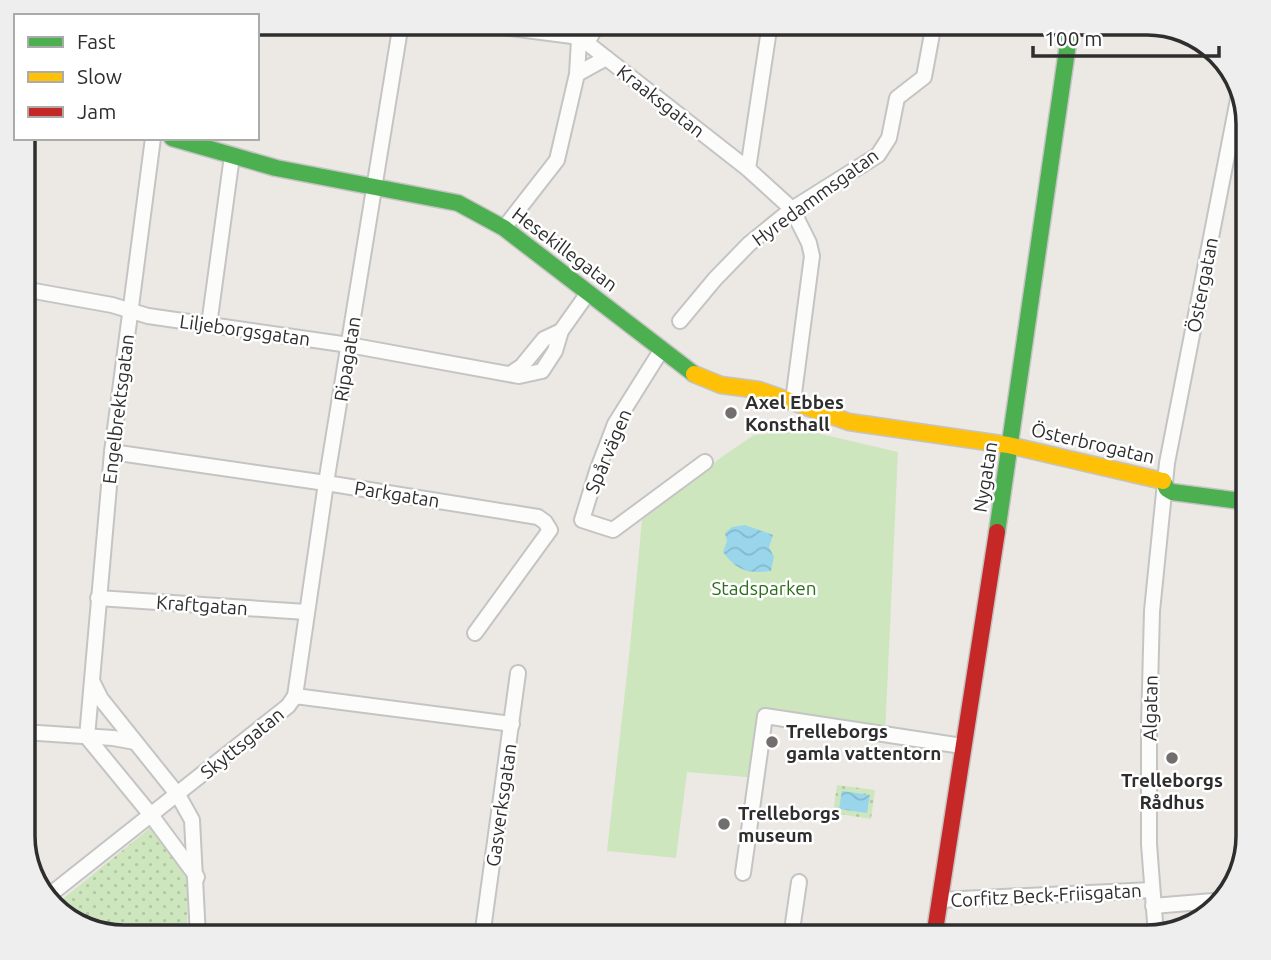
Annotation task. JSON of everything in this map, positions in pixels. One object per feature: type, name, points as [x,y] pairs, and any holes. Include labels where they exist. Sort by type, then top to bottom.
[{"type":"street","name":"Ripagatan","points":[[295,696],[326,483],[399,35]]},
{"type":"street","name":"Kraaksgatan","points":[[564,35],[583,41],[606,58],[748,169],[792,209]]},
{"type":"street","points":[[504,228],[557,160],[583,41],[588,35]]},
{"type":"street","points":[[748,169],[768,35]]},
{"type":"street","name":"Hyredammsgatan","points":[[680,321],[749,244],[792,209],[878,155],[889,138],[897,98],[924,77],[932,35]]},
{"type":"street","name":"Nygatan","points":[[936,925],[1011,445],[1069,35]]},
{"type":"street","points":[[577,74],[606,58]]},
{"type":"street","name":"Östergatan","points":[[1165,481],[1235,115]]},
{"type":"street","name":"Engelbrektsgatan","points":[[87,737],[112,452],[153,140]]},
{"type":"street","name":"Hesekillegatan","points":[[179,140],[276,169],[458,203],[504,228],[693,374],[721,386],[759,390],[793,401]]},
{"type":"street","points":[[209,325],[232,156]]},
{"type":"street","points":[[792,209],[806,235],[812,256],[793,401]]},
{"type":"street","name":"Liljeborgsgatan","points":[[35,291],[148,316],[349,345],[510,374],[522,366],[544,339],[561,331],[588,293]]},
{"type":"street","name":"Spårvägen","points":[[662,349],[615,424],[582,520],[613,530],[705,462]]},
{"type":"street","name":"Österbrogatan","points":[[793,401],[849,422],[1011,445],[1165,481],[1167,489],[1172,492],[1236,500]]},
{"type":"street","name":"Parkgatan","points":[[112,452],[538,517],[550,530],[475,633]]},
{"type":"street","name":"Algatan","points":[[1155,924],[1149,740],[1152,611],[1165,481]]},
{"type":"street","name":"Kraftgatan","points":[[98,597],[306,612]]},
{"type":"street","name":"Gasverksgatan","points":[[484,925],[518,673]]},
{"type":"street","points":[[92,680],[101,699],[178,795],[192,820],[198,925]]},
{"type":"street","name":"Skyttsgatan","points":[[54,891],[288,706],[295,696],[512,724]]},
{"type":"street","points":[[743,873],[765,716],[962,746]]},
{"type":"street","points":[[35,733],[135,742]]},
{"type":"street","points":[[87,737],[151,815],[197,877]]},
{"type":"street","points":[[793,925],[799,882]]},
{"type":"street","name":"Corfitz Beck-Friisgatan","points":[[939,900],[1152,890]]},
{"type":"street","name":"Corfitz Beck-Friisgatan","points":[[1153,906],[1207,901]]},
{"type":"green space","name":"Stadsparken","points":[[804,430],[898,452],[885,735],[765,716],[758,778],[687,772],[676,858],[607,851],[642,520],[754,435]]},
{"type":"green space","points":[[837,785],[875,790],[871,819],[833,813]]},
{"type":"green space","points":[[150,828],[188,878],[187,925],[105,922],[79,913],[62,900]]},
{"type":"water","points":[[745,525],[773,535],[769,547],[774,557],[771,571],[744,570],[723,552],[727,541],[725,533],[732,527]]},
{"type":"water","points":[[842,791],[870,795],[867,813],[839,809]]},
{"type":"traffic: fast","points":[[997,532],[1069,35]]},
{"type":"traffic: fast","points":[[179,140],[276,168],[458,203],[504,228],[694,374]]},
{"type":"traffic: fast","points":[[1163,481],[1172,492],[1236,500]]},
{"type":"traffic: slow","points":[[694,374],[721,385],[759,390],[849,422],[1008,445],[1163,481]]},
{"type":"traffic: jam","points":[[936,925],[997,532]]},
{"type":"place","name":"Axel Ebbes Konsthall","points":[[731,413]]},
{"type":"place","name":"Trelleborgs gamla vattentorn","points":[[772,742]]},
{"type":"place","name":"Trelleborgs Rådhus","points":[[1172,758]]},
{"type":"place","name":"Trelleborgs museum","points":[[724,824]]}]
